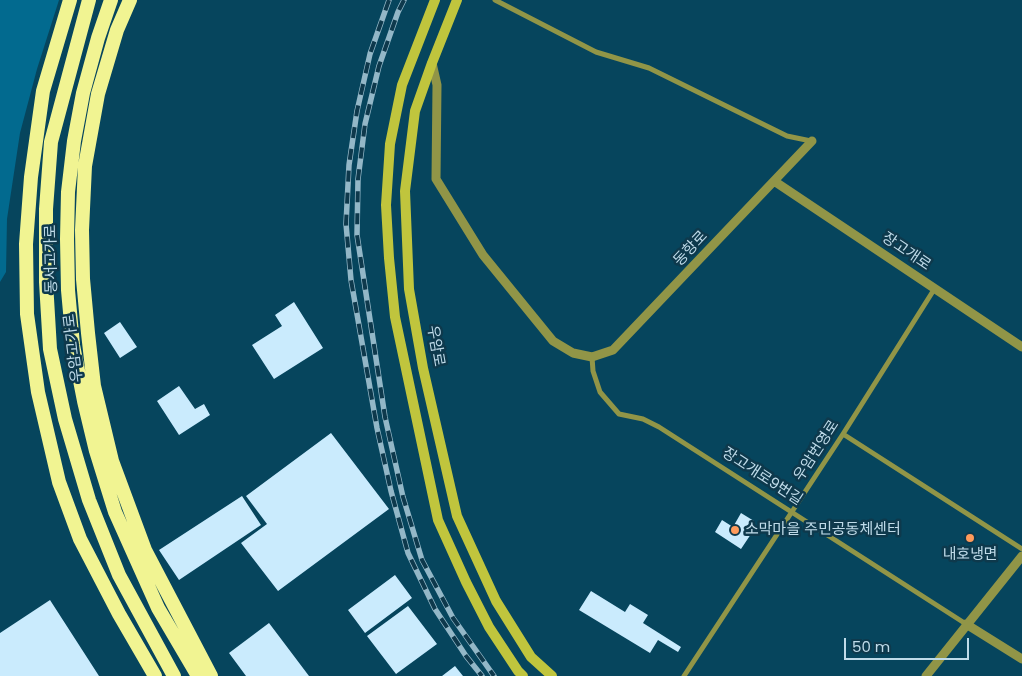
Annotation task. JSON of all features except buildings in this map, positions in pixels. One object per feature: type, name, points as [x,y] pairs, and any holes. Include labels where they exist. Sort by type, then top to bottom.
[{"type":"highway","points":[[70,0],[43,91],[31,177],[26,244],[27,314],[38,392],[59,482],[80,539],[119,614],[155,676]]},
{"type":"highway","name":"동서고가로","points":[[88,0],[51,142],[46,218],[46,282],[50,349],[65,419],[89,500],[119,575],[174,676]]},
{"type":"highway","name":"동서고가로","points":[[111,0],[83,93],[74,141],[68,192],[68,281],[73,345],[88,417],[115,512],[158,608],[198,676]]},
{"type":"highway","name":"우암고가로","points":[[130,0],[117,30],[98,94],[85,166],[82,230],[83,279],[94,386],[112,461],[145,550],[211,676]]},
{"type":"main road","points":[[435,0],[402,85],[390,144],[386,205],[395,318],[438,520],[489,627],[523,676]]},
{"type":"main road","name":"우암로","points":[[457,0],[415,111],[405,191],[410,288],[423,368],[457,516],[496,601],[532,657],[552,676]]},
{"type":"street","name":"동항로","points":[[495,0],[596,52],[649,68],[787,136],[812,141]]},
{"type":"street","points":[[432,63],[437,85],[436,178],[483,255],[553,341],[573,353],[592,358]]},
{"type":"street","name":"동항로","points":[[592,358],[613,350],[812,141]]},
{"type":"street","name":"장고개로","points":[[774,180],[1022,347]]},
{"type":"street","name":"우암번영로","points":[[684,676],[843,434],[935,288]]},
{"type":"street","name":"장고개로9번길","points":[[592,358],[593,371],[600,392],[619,414],[643,419],[659,427],[966,624]]},
{"type":"street","points":[[843,434],[1022,549]]},
{"type":"street","points":[[926,676],[1022,556]]},
{"type":"street","points":[[966,624],[1022,660]]},
{"type":"water","points":[[0,0],[59,0],[37,69],[20,133],[7,219],[6,272],[0,282]]},
{"type":"railway","points":[[389,0],[370,54],[357,111],[349,165],[346,224],[351,280],[377,428],[391,491],[408,553],[435,609],[466,656],[482,676]]},
{"type":"railway","points":[[404,0],[379,66],[365,124],[358,179],[357,235],[385,417],[403,497],[422,560],[453,618],[494,676]]},
{"type":"place","name":"소막마을 주민공동체센터","points":[[735,530]]},
{"type":"place","name":"내호냉면","points":[[970,538]]}]
